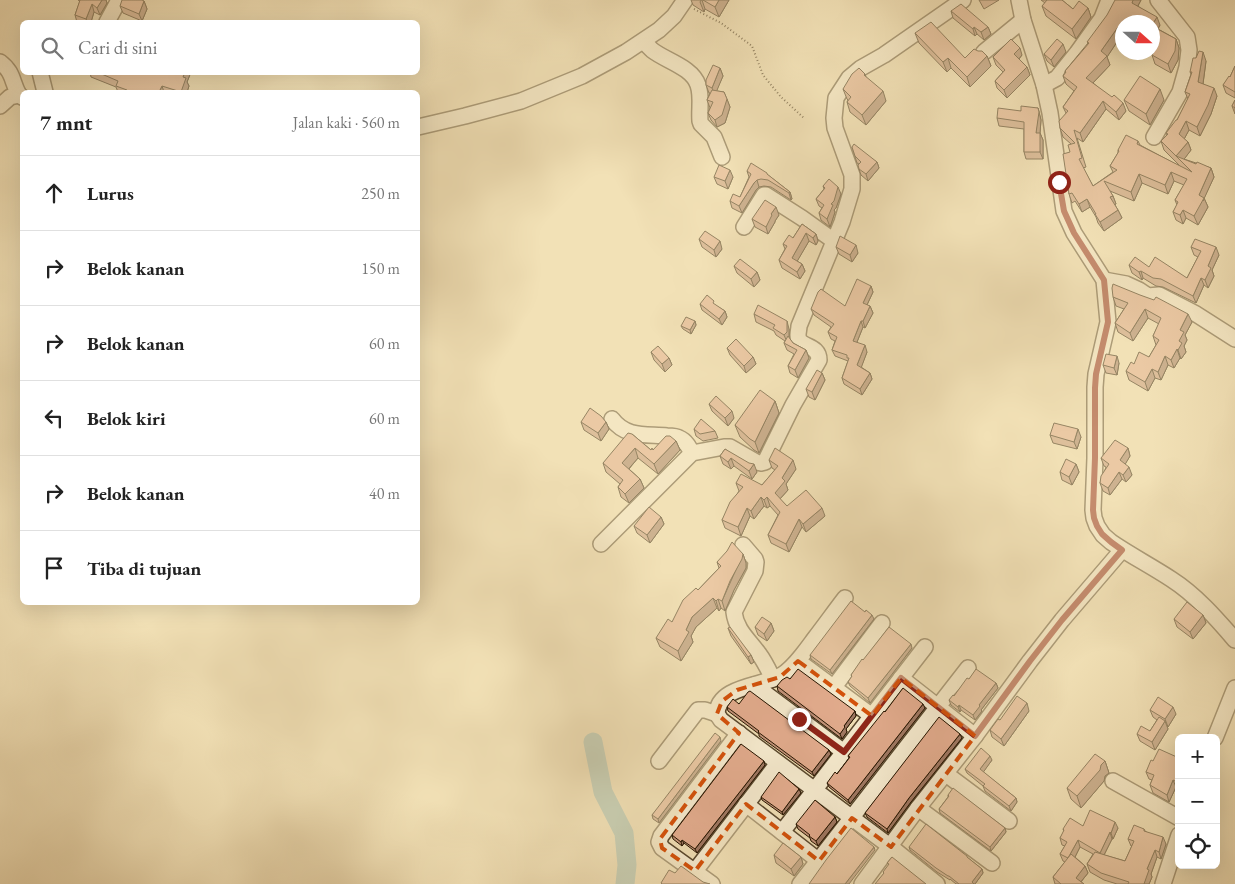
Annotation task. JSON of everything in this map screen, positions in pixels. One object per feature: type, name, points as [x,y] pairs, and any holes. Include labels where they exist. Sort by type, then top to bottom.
[{"type":"street","points":[[108,20],[119,0]]},
{"type":"street","points":[[601,544],[692,453],[724,447],[730,448],[756,462],[765,462],[793,405],[819,360],[819,354],[800,341],[798,335],[799,326],[842,222],[852,189],[852,176],[835,128],[836,98],[849,78],[861,68],[884,55],[963,0]]},
{"type":"street","points":[[1018,0],[1044,85],[1050,113],[1064,211],[1074,233],[1104,280],[1108,322],[1096,374],[1094,518],[1102,534],[1111,542],[1185,589],[1203,605],[1235,640]]},
{"type":"street","points":[[1044,85],[1057,78],[1077,53],[1102,18],[1109,0]]},
{"type":"street","points":[[1154,137],[1180,92],[1188,68],[1189,50],[1187,37],[1158,0]]},
{"type":"street","points":[[420,127],[521,101],[582,76],[603,66],[644,41],[674,16],[684,2]]},
{"type":"street","points":[[984,52],[1023,20]]},
{"type":"street","points":[[644,41],[651,49],[686,70],[694,77],[698,85],[700,98],[701,124],[714,137],[722,157]]},
{"type":"street","points":[[0,62],[8,68],[12,75],[14,89],[10,97],[0,106]]},
{"type":"street","points":[[41,75],[44,90]]},
{"type":"street","points":[[744,227],[764,195],[766,195],[834,241]]},
{"type":"street","points":[[1104,280],[1126,284],[1148,296],[1159,294],[1235,338]]},
{"type":"street","points":[[612,419],[622,430],[630,433],[678,437],[688,445],[692,453]]},
{"type":"street","points":[[743,545],[755,558],[756,567],[734,612],[735,619],[741,632],[760,655],[773,679]]},
{"type":"street","points":[[862,884],[1030,661],[1062,620],[1122,550]]},
{"type":"street","points":[[717,714],[719,705],[726,696],[737,690],[780,676],[798,661],[844,598]]},
{"type":"street","points":[[834,688],[882,624]]},
{"type":"street","points":[[782,832],[925,647]]},
{"type":"street","points":[[798,661],[872,716]]},
{"type":"street","points":[[800,884],[968,668]]},
{"type":"street","points":[[901,678],[975,736]]},
{"type":"street","points":[[754,685],[844,752]]},
{"type":"street","points":[[1217,734],[1234,692]]},
{"type":"street","points":[[659,761],[694,713],[698,710],[705,710],[717,714],[721,720],[814,791],[891,846],[932,883]]},
{"type":"street","points":[[712,884],[662,848],[659,842],[739,733]]},
{"type":"street","points":[[696,871],[778,763]]},
{"type":"street","points":[[946,774],[1008,821]]},
{"type":"street","points":[[1113,781],[1175,816]]},
{"type":"street","points":[[746,804],[819,861]]},
{"type":"street","points":[[918,808],[992,863]]},
{"type":"street","points":[[1163,884],[1175,847]]},
{"type":"path","points":[[684,2],[721,23],[752,46],[763,75],[805,119]]},
{"type":"highlighted area","points":[[798,661],[872,716],[901,678],[975,736],[891,847],[852,818],[819,861],[746,804],[695,871],[662,848],[660,839],[739,733],[717,714],[722,701],[737,690],[780,677]]},
{"type":"building","points":[[80,0],[102,0],[97,8],[92,4],[86,19],[75,15]]},
{"type":"building","points":[[122,0],[144,1],[139,14],[120,6]]},
{"type":"building","points":[[703,0],[719,0],[715,7]]},
{"type":"building","points":[[1047,0],[1062,0],[1073,9],[1079,1],[1088,8],[1072,29],[1042,6]]},
{"type":"building","points":[[1115,0],[1133,0],[1132,3],[1153,15],[1115,15],[1115,31],[1101,51],[1107,56],[1086,78],[1112,97],[1114,95],[1123,103],[1116,112],[1103,101],[1080,133],[1074,130],[1082,158],[1079,159],[1093,186],[1117,170],[1110,166],[1126,135],[1138,141],[1137,144],[1192,172],[1176,156],[1211,168],[1199,195],[1204,198],[1194,216],[1183,210],[1180,215],[1173,212],[1178,202],[1175,200],[1187,179],[1171,172],[1165,185],[1139,174],[1131,192],[1104,181],[1113,196],[1110,197],[1118,210],[1100,222],[1087,199],[1079,204],[1072,193],[1069,194],[1063,154],[1070,152],[1068,145],[1075,143],[1060,128],[1059,121],[1068,111],[1063,107],[1077,87],[1063,76],[1065,71],[1089,43],[1087,42],[1107,15]]},
{"type":"building","points":[[961,4],[988,27],[981,32],[974,27],[973,29],[951,11]]},
{"type":"building","points":[[931,22],[965,58],[974,49],[982,51],[987,56],[967,77],[948,58],[943,62],[915,33]]},
{"type":"building","points":[[1160,30],[1176,39],[1175,51],[1168,64],[1160,60]]},
{"type":"building","points":[[1011,39],[1020,48],[1014,54],[1027,67],[1004,90],[995,81],[1005,70],[993,57]]},
{"type":"building","points":[[1057,39],[1063,44],[1051,60],[1044,54]]},
{"type":"building","points":[[1199,51],[1203,52],[1198,82],[1214,88],[1197,127],[1186,121],[1179,134],[1188,142],[1176,156],[1161,141],[1177,120],[1190,94],[1185,92],[1192,72],[1190,72],[1193,58],[1196,58]]},
{"type":"building","points":[[713,65],[720,68],[712,88],[706,85],[706,80]]},
{"type":"building","points":[[1235,66],[1235,92],[1223,85],[1230,77]]},
{"type":"building","points":[[859,68],[864,75],[883,91],[862,115],[847,102],[851,97],[843,89],[852,74]]},
{"type":"building","points":[[104,75],[184,75],[183,77],[186,78],[182,90],[162,86],[160,90],[127,90],[116,86],[118,81]]},
{"type":"building","points":[[1140,76],[1160,89],[1146,114],[1124,100]]},
{"type":"building","points":[[712,90],[724,92],[727,99],[722,115],[715,120],[708,113],[713,102],[707,100]]},
{"type":"building","points":[[1021,106],[1038,108],[1036,133],[1040,133],[1040,152],[1024,152],[1024,122],[997,118],[998,108],[1021,111]]},
{"type":"building","points":[[854,144],[877,162],[866,174],[859,169],[858,165],[861,162],[855,156],[852,147]]},
{"type":"building","points":[[751,163],[767,173],[790,192],[768,180],[761,179],[754,183],[739,206],[730,201],[733,194],[740,197],[751,174],[747,171]]},
{"type":"building","points":[[719,165],[730,170],[725,181],[714,177]]},
{"type":"building","points":[[829,179],[838,187],[827,219],[819,213],[824,205],[816,199],[825,188],[823,186]]},
{"type":"building","points":[[765,200],[776,207],[766,227],[752,219]]},
{"type":"building","points":[[802,224],[816,234],[813,238],[806,233],[792,258],[802,264],[797,272],[779,260],[787,246],[783,244],[789,235],[793,238]]},
{"type":"building","points":[[705,231],[720,241],[714,250],[699,239]]},
{"type":"building","points":[[840,236],[856,245],[850,255],[836,247]]},
{"type":"building","points":[[1195,239],[1216,247],[1208,266],[1211,268],[1205,280],[1201,278],[1193,296],[1161,279],[1153,278],[1141,271],[1139,272],[1129,265],[1135,257],[1149,267],[1155,257],[1187,278],[1201,251],[1191,247]]},
{"type":"building","points":[[740,259],[757,272],[751,279],[734,266]]},
{"type":"building","points":[[857,279],[871,286],[863,303],[870,306],[863,321],[861,321],[853,341],[865,345],[857,365],[870,373],[860,389],[842,378],[849,358],[847,358],[847,355],[832,350],[837,337],[828,332],[834,324],[811,309],[821,289],[845,306]]},
{"type":"building","points":[[1113,284],[1154,300],[1156,297],[1188,314],[1180,330],[1184,332],[1179,341],[1182,343],[1178,350],[1171,360],[1165,356],[1158,372],[1152,369],[1145,382],[1126,371],[1131,362],[1134,364],[1139,352],[1149,357],[1159,340],[1153,336],[1161,318],[1145,309],[1130,333],[1115,323],[1128,303],[1113,297]]},
{"type":"building","points":[[707,295],[714,301],[713,303],[725,311],[719,319],[700,304]]},
{"type":"building","points":[[758,305],[787,321],[787,332],[784,335],[773,328],[775,325],[754,314]]},
{"type":"building","points":[[686,317],[695,321],[690,330],[681,326]]},
{"type":"building","points":[[788,336],[793,343],[806,350],[795,370],[788,366],[797,350],[784,343]]},
{"type":"building","points":[[736,339],[753,357],[744,366],[727,348]]},
{"type":"building","points":[[658,346],[669,358],[662,364],[651,352]]},
{"type":"building","points":[[1106,354],[1117,356],[1114,368],[1103,365]]},
{"type":"building","points":[[817,370],[822,373],[812,392],[806,389]]},
{"type":"building","points":[[760,390],[775,401],[755,442],[735,425]]},
{"type":"building","points":[[716,396],[732,411],[725,418],[709,404]]},
{"type":"building","points":[[590,408],[606,422],[598,433],[581,422]]},
{"type":"building","points":[[701,419],[715,431],[700,434],[694,429]]},
{"type":"building","points":[[1054,423],[1078,429],[1074,442],[1050,435]]},
{"type":"building","points":[[628,433],[632,434],[651,450],[666,436],[670,436],[676,441],[654,464],[635,448],[622,463],[640,479],[625,494],[618,487],[623,480],[603,463]]},
{"type":"building","points":[[1115,440],[1128,448],[1120,460],[1129,467],[1123,475],[1119,472],[1108,488],[1100,483],[1101,476],[1109,464],[1101,458]]},
{"type":"building","points":[[775,448],[793,460],[782,478],[785,481],[775,493],[787,506],[806,490],[822,508],[803,524],[799,519],[786,544],[768,535],[780,512],[767,497],[764,500],[761,497],[751,511],[747,508],[738,527],[722,520],[730,502],[743,487],[736,483],[741,474],[762,485],[778,466],[769,460]]},
{"type":"building","points":[[725,449],[754,464],[749,471],[731,458],[728,462],[720,456]]},
{"type":"building","points":[[1066,459],[1076,464],[1069,477],[1060,472]]},
{"type":"building","points":[[649,507],[661,517],[647,535],[634,526]]},
{"type":"building","points":[[732,542],[743,554],[722,601],[718,599],[716,601],[713,598],[692,617],[686,630],[689,632],[678,651],[656,638],[668,619],[672,622],[683,600],[696,588],[698,590],[721,566],[717,562]]},
{"type":"building","points":[[851,601],[872,615],[830,670],[810,655]]},
{"type":"building","points":[[1187,602],[1203,615],[1190,632],[1174,619]]},
{"type":"building","points":[[762,617],[771,623],[764,634],[755,627]]},
{"type":"building","points":[[730,627],[751,655],[748,657],[728,628]]},
{"type":"building","points":[[889,627],[911,644],[868,698],[848,682],[862,659]]},
{"type":"building","points":[[798,669],[855,711],[840,734],[777,686],[787,677],[790,679]]},
{"type":"building","points":[[976,669],[996,683],[973,715],[949,700]]},
{"type":"building","points":[[903,688],[923,704],[848,800],[827,783],[835,772],[837,774],[850,757],[848,756]]},
{"type":"building","points":[[750,691],[829,750],[812,772],[727,707],[733,699],[739,704]]},
{"type":"building","points":[[1017,696],[1027,703],[1001,739],[990,730],[998,719],[1000,720]]},
{"type":"building","points":[[1158,697],[1173,707],[1165,719],[1150,710]]},
{"type":"building","points":[[939,717],[960,734],[887,829],[865,813]]},
{"type":"building","points":[[1159,717],[1165,721],[1152,742],[1137,734],[1141,726],[1150,731]]},
{"type":"building","points":[[715,733],[720,737],[658,819],[652,815]]},
{"type":"building","points":[[741,744],[764,761],[695,849],[682,840],[681,842],[672,835]]},
{"type":"building","points":[[981,748],[990,756],[980,769],[1016,798],[1009,806],[965,769]]},
{"type":"building","points":[[1159,749],[1175,756],[1175,781],[1173,780],[1167,795],[1150,785],[1154,775],[1146,772],[1151,760],[1153,761]]},
{"type":"building","points":[[1095,754],[1105,761],[1101,765],[1100,770],[1077,796],[1067,788]]},
{"type":"building","points":[[779,772],[799,789],[782,812],[761,797]]},
{"type":"building","points":[[953,788],[1005,828],[990,847],[939,809]]},
{"type":"building","points":[[815,800],[835,817],[816,841],[796,824]]},
{"type":"building","points":[[1090,810],[1115,822],[1100,853],[1078,840],[1068,858],[1060,854],[1067,842],[1060,838],[1070,818],[1083,826]]},
{"type":"building","points":[[926,824],[982,869],[972,882],[974,884],[959,884],[909,847]]},
{"type":"building","points":[[1134,825],[1144,829],[1144,831],[1163,837],[1159,852],[1155,850],[1147,869],[1149,870],[1144,884],[1128,884],[1129,882],[1101,873],[1087,864],[1095,852],[1125,861],[1134,841],[1128,839]]},
{"type":"building","points":[[851,828],[874,847],[845,884],[809,884],[826,860]]},
{"type":"building","points":[[783,843],[801,857],[791,869],[774,855]]},
{"type":"building","points":[[1071,854],[1085,866],[1076,878],[1084,884],[1061,884],[1053,877]]},
{"type":"building","points":[[892,857],[926,884],[875,884],[884,873],[889,864],[887,863]]},
{"type":"building","points":[[681,866],[703,882],[710,884],[661,883],[669,870],[675,873]]},
{"type":"waterway","points":[[593,742],[603,792],[624,833],[627,865],[625,884]]},
{"type":"route","points":[[799,719],[844,752],[901,678],[975,736],[1062,620],[1122,550],[1102,534],[1094,518],[1093,510],[1096,374],[1108,322],[1104,280],[1074,233],[1064,211],[1059,182]]}]
